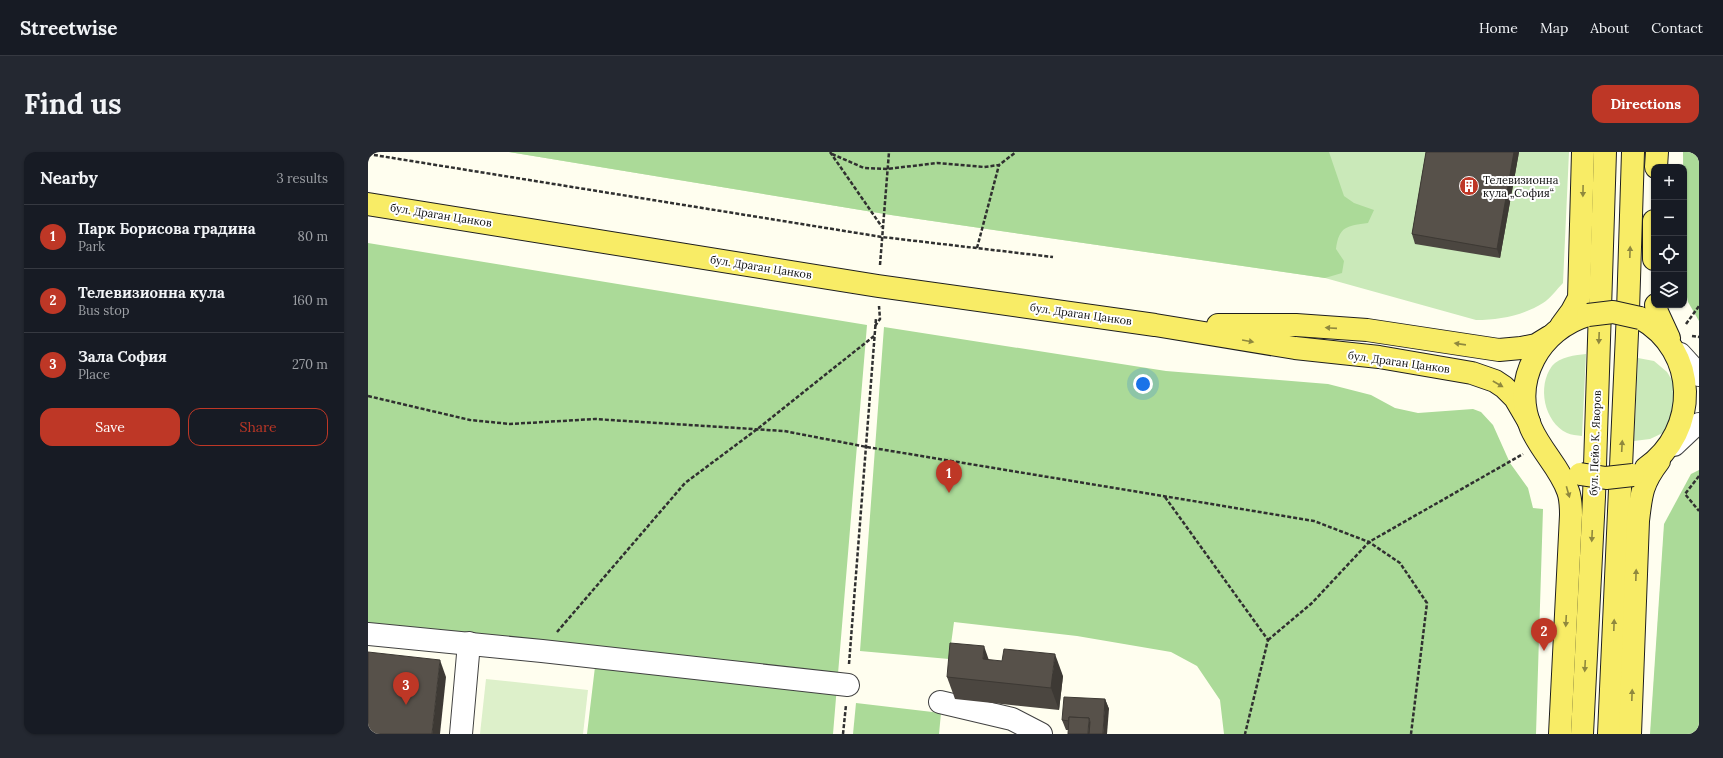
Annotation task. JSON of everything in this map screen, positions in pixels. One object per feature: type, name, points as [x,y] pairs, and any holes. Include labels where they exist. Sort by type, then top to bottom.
[{"type":"main road","points":[[1529,422],[1525,396],[1527,379],[1533,360],[1539,350],[1572,311],[1579,298],[1583,152]]},
{"type":"main road","name":"бул. Пейо К. Яворов","points":[[1582,734],[1594,497],[1605,152]]},
{"type":"main road","points":[[1609,734],[1628,304],[1632,152]]},
{"type":"main road","points":[[1656,164],[1657,152]]},
{"type":"main road","name":"бул. Драган Цанков","points":[[368,204],[878,286],[1155,325],[1295,348],[1379,357],[1472,373],[1495,381],[1504,387],[1515,398],[1529,422],[1533,449]]},
{"type":"main road","points":[[1630,734],[1638,522],[1641,495],[1645,481],[1659,461],[1674,445],[1687,423],[1691,401],[1689,378],[1678,341],[1658,328],[1648,312]]},
{"type":"main road","name":"бул. Драган Цанков","points":[[1155,325],[1296,325],[1367,330],[1499,350],[1536,345],[1555,332],[1588,314],[1648,312]]},
{"type":"main road","points":[[1533,449],[1580,474],[1598,478],[1633,475],[1659,461]]},
{"type":"main road","points":[[1533,449],[1565,483],[1569,492],[1572,515],[1560,734]]},
{"type":"street","points":[[1678,341],[1699,375]]},
{"type":"street","points":[[1674,445],[1692,428],[1699,424]]},
{"type":"street","points":[[368,634],[469,643],[848,685]]},
{"type":"street","points":[[461,734],[469,643]]},
{"type":"street","points":[[940,702],[1012,719],[1041,734]]},
{"type":"path","points":[[831,153],[882,227],[889,152]]},
{"type":"path","points":[[831,153],[864,168],[887,169],[937,163],[984,167],[999,165],[1016,152]]},
{"type":"path","points":[[368,154],[882,237],[1054,257]]},
{"type":"path","points":[[977,248],[999,165]]},
{"type":"path","points":[[1678,341],[1699,306]]},
{"type":"path","points":[[843,734],[867,448],[876,318]]},
{"type":"path","points":[[542,651],[568,617],[685,483],[756,430],[874,336]]},
{"type":"path","points":[[368,396],[470,420],[510,424],[594,419],[784,431],[867,448],[1314,522],[1370,542],[1400,563],[1427,603],[1411,734]]},
{"type":"path","points":[[1245,734],[1268,640],[1312,603],[1370,542],[1533,449]]},
{"type":"path","points":[[1699,476],[1685,494],[1699,511]]},
{"type":"path","points":[[1165,497],[1268,640]]},
{"type":"green space","points":[[509,152],[1569,152],[1563,283],[1546,301],[1527,311],[1502,318],[1476,320],[1325,278],[891,215]]},
{"type":"green space","points":[[509,152],[1329,152],[1344,196],[1354,203],[1374,210],[1368,223],[1349,226],[1342,231],[1337,241],[1336,249],[1344,261],[1342,273],[1325,278],[891,215]]},
{"type":"green space","points":[[1683,152],[1699,152],[1699,321],[1688,302],[1687,297],[1687,164],[1683,164]]},
{"type":"green space","points":[[368,243],[867,325],[833,734],[587,734],[597,650],[368,627]]},
{"type":"green space","points":[[884,327],[1166,371],[1328,384],[1371,395],[1395,408],[1418,413],[1473,409],[1481,412],[1493,425],[1510,463],[1528,488],[1533,508],[1543,509],[1536,734],[1224,734],[1220,700],[1197,666],[1171,652],[1077,636],[954,622],[949,659],[860,651]]},
{"type":"green space","points":[[1586,354],[1582,436],[1572,435],[1559,428],[1548,412],[1545,403],[1545,383],[1547,374],[1552,366],[1559,360]]},
{"type":"green space","points":[[1638,358],[1654,361],[1667,372],[1675,385],[1678,400],[1669,430],[1650,439],[1634,441]]},
{"type":"green space","points":[[1699,470],[1699,734],[1650,734],[1664,524],[1691,474]]},
{"type":"green space","points":[[486,679],[588,690],[583,734],[480,734]]},
{"type":"green space","points":[[856,703],[941,713],[939,734],[853,734]]},
{"type":"building","name":"Телевизионна кула „София“","points":[[1426,152],[1514,152],[1497,249],[1412,234]]},
{"type":"building","points":[[950,643],[984,646],[983,659],[1002,661],[1004,649],[1055,654],[1051,688],[947,677]]},
{"type":"building","points":[[368,652],[440,660],[432,734],[368,734]]},
{"type":"building","points":[[1064,697],[1105,699],[1103,734],[1089,734],[1089,718],[1069,717],[1069,721],[1062,720]]},
{"type":"building","points":[[1069,717],[1089,718],[1088,734],[1068,734]]},
{"type":"place","name":"Телевизионна кула „София“","points":[[1469,186]]},
{"type":"place","name":"Парк Борисова градина","points":[[949,493]]},
{"type":"place","name":"Телевизионна кула","points":[[1544,651]]},
{"type":"place","name":"Зала София","points":[[406,705]]}]
